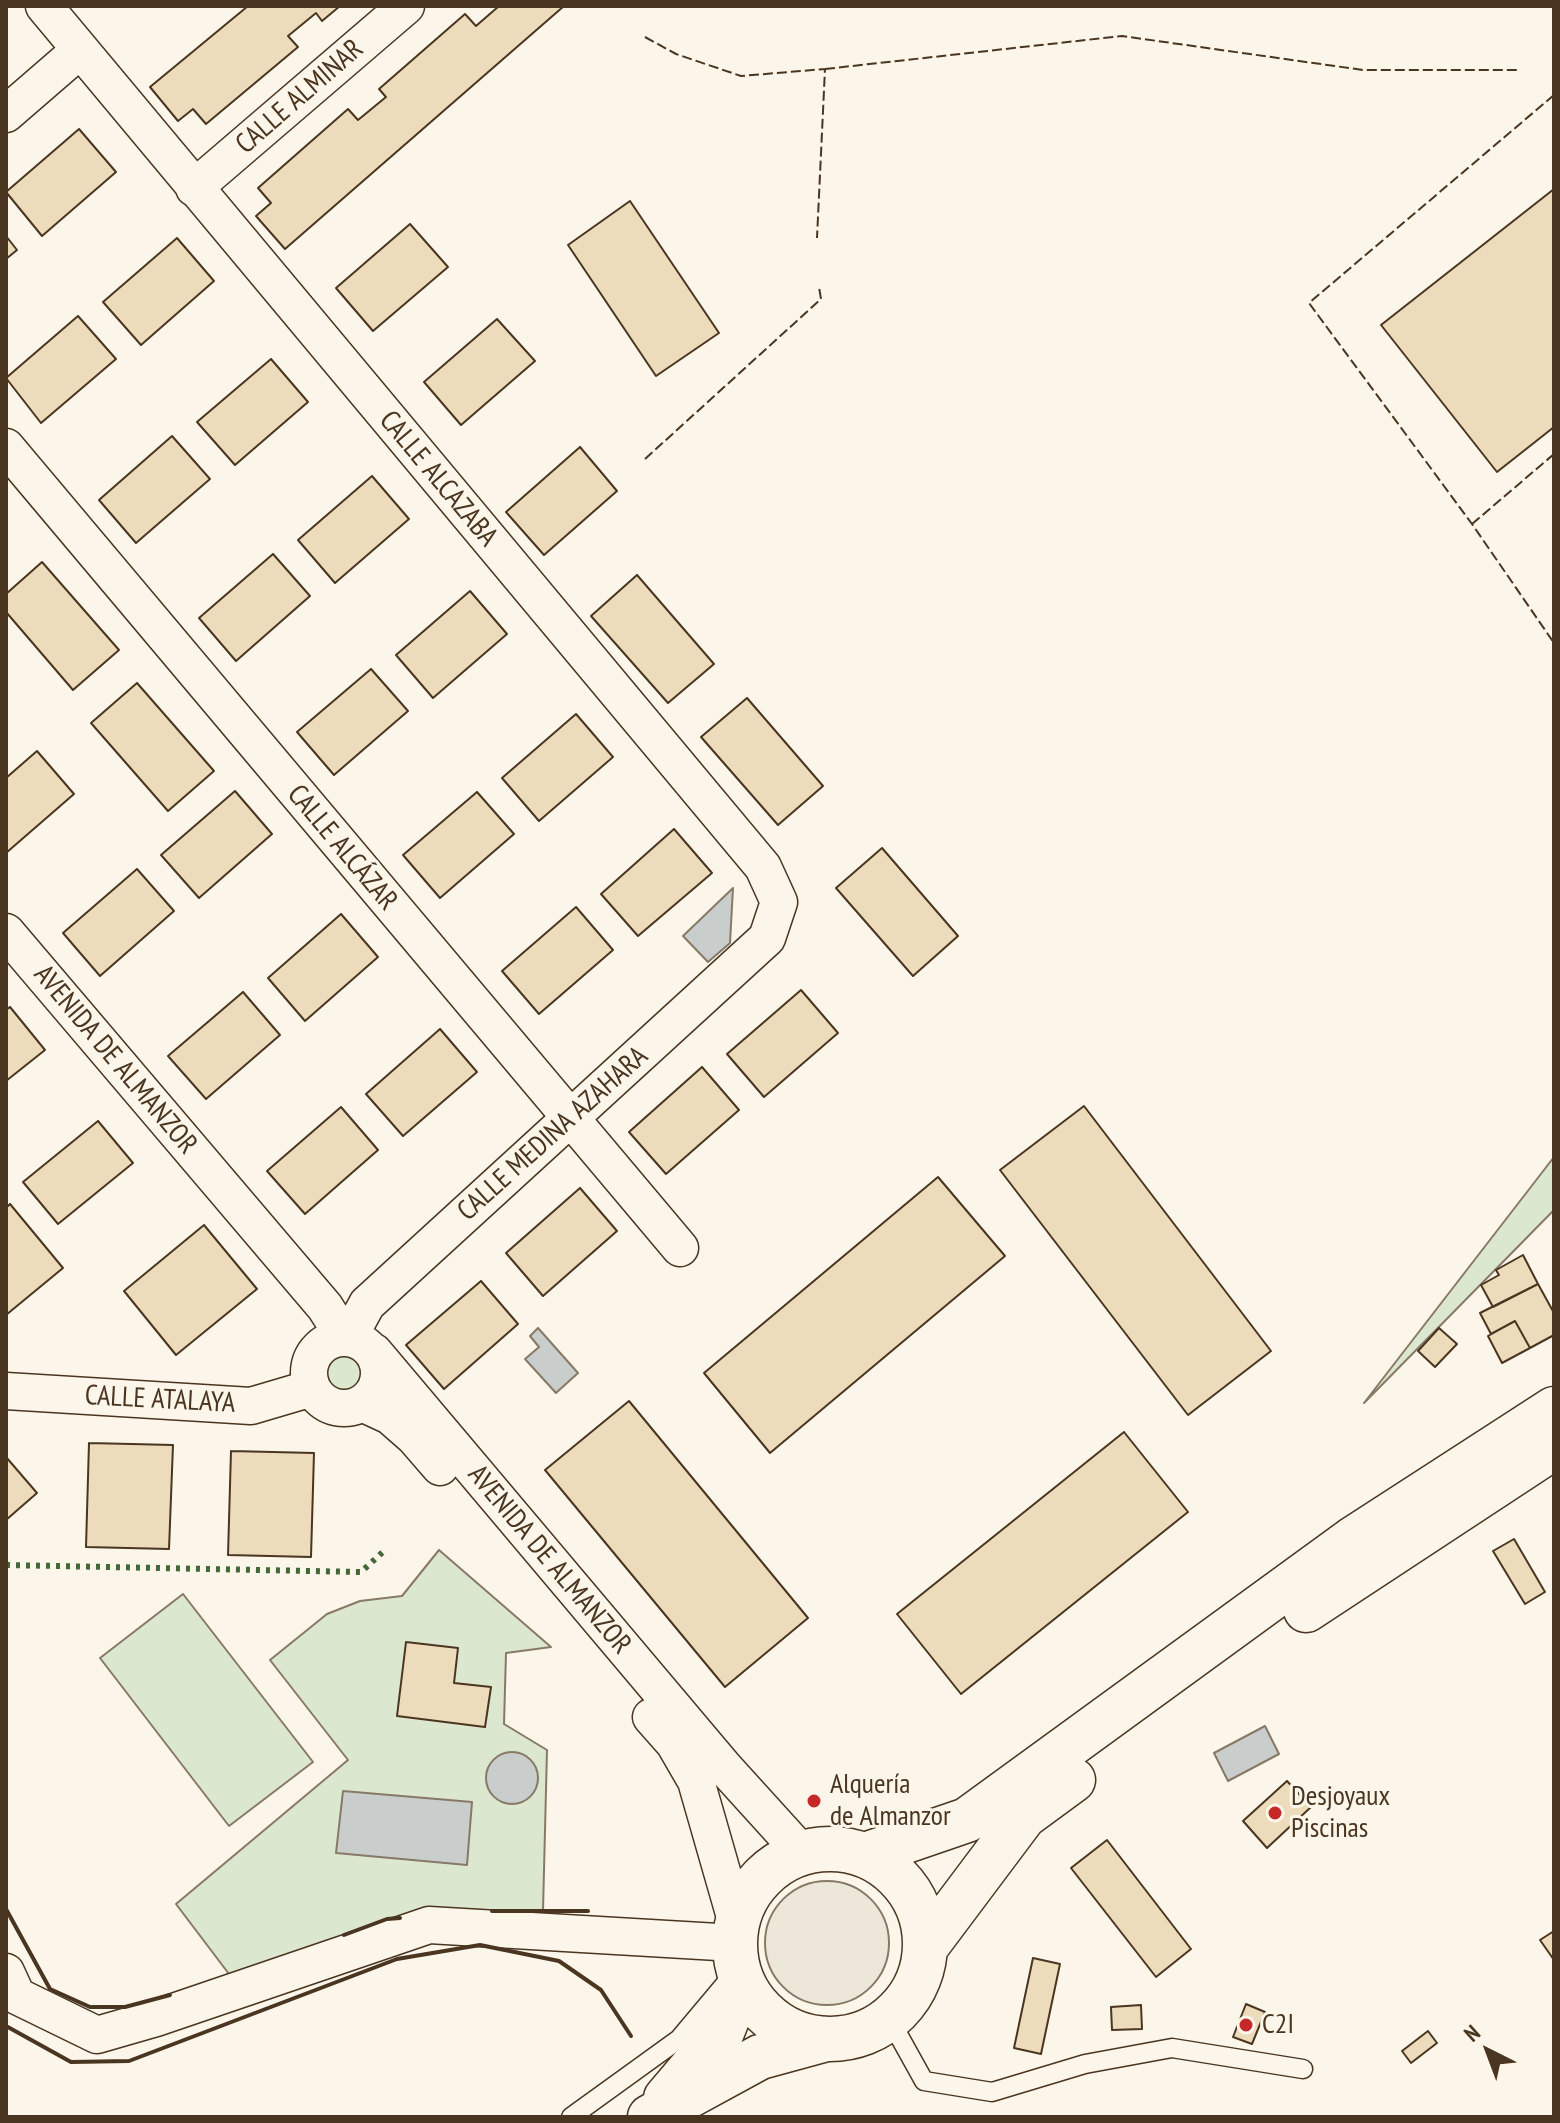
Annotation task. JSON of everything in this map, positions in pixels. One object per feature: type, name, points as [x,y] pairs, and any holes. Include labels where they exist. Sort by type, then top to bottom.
[{"type":"main road","points":[[865,1855],[967,1820],[1353,1539],[1554,1409]]},
{"type":"main road","points":[[925,1948],[1024,1816],[1338,1586],[1554,1447]]},
{"type":"main road","points":[[844,1849],[886,1866],[910,1892],[923,1924],[925,1948],[920,1975],[907,1999],[889,2018],[870,2030],[760,2057],[650,2117],[722,2032],[746,1900],[760,1880],[779,1863],[802,1853],[844,1849]]},
{"type":"main road","points":[[738,1954],[752,1999],[775,2020],[804,2035],[826,2039]]},
{"type":"street","name":"CALLE ALMINAR","points":[[194,188],[406,6]]},
{"type":"street","name":"CALLE ALCAZABA","points":[[65,24],[194,188],[763,867],[779,902],[767,938]]},
{"type":"street","points":[[6,114],[65,24]]},
{"type":"street","name":"CALLE ALCÁZAR","points":[[6,447],[680,1248]]},
{"type":"street","name":"AVENIDA DE ALMANZOR","points":[[6,932],[355,1342],[710,1774],[738,1954]]},
{"type":"street","name":"CALLE MEDINA AZAHARA","points":[[355,1342],[367,1304],[767,938]]},
{"type":"street","points":[[332,1339],[355,1342],[380,1374],[371,1396],[351,1408],[328,1405],[312,1388],[308,1376],[314,1354],[332,1339]]},
{"type":"street","name":"CALLE ATALAYA","points":[[6,1391],[251,1406],[312,1388]]},
{"type":"street","name":"AVENIDA DE ALMANZOR","points":[[362,1403],[390,1416],[414,1437],[674,1743],[802,1853]]},
{"type":"street","points":[[6,1972],[17,1996],[97,2035],[156,2018],[429,1925],[738,1954]]},
{"type":"lane","points":[[571,2117],[679,2039],[738,1954]]},
{"type":"lane","points":[[889,2018],[924,2081],[992,2092],[1085,2064],[1172,2048],[1303,2069]]},
{"type":"green space","points":[[1554,1157],[1554,1210],[1364,1403]]},
{"type":"green space","points":[[345,1347],[364,1354],[371,1373],[364,1392],[345,1399],[326,1392],[319,1373],[326,1354]]},
{"type":"green space","points":[[439,1550],[551,1647],[506,1653],[504,1724],[547,1750],[543,1911],[480,1911],[387,1919],[232,1978],[176,1904],[348,1760],[270,1660],[327,1614],[360,1601],[402,1596]]},
{"type":"green space","points":[[183,1594],[313,1762],[229,1826],[100,1658]]},
{"type":"shaded area","points":[[733,888],[730,943],[708,962],[683,936]]},
{"type":"shaded area","points":[[538,1328],[578,1373],[556,1393],[525,1359],[539,1347],[530,1336]]},
{"type":"shaded area","points":[[1265,1726],[1279,1754],[1228,1781],[1214,1753]]},
{"type":"shaded area","points":[[512,1752],[530,1760],[538,1778],[530,1796],[512,1804],[494,1796],[486,1778],[494,1760]]},
{"type":"shaded area","points":[[343,1791],[472,1802],[467,1865],[336,1853]]},
{"type":"shaded area","points":[[827,1881],[851,1886],[871,1899],[884,1919],[889,1943],[884,1967],[871,1987],[851,2000],[827,2005],[803,2000],[783,1987],[770,1967],[765,1943],[770,1919],[783,1899],[803,1886]]},
{"type":"building","points":[[248,6],[340,6],[322,21],[316,13],[288,36],[298,47],[206,124],[193,109],[178,121],[150,87]]},
{"type":"building","points":[[499,6],[564,6],[285,249],[256,216],[271,203],[258,188],[348,109],[358,120],[386,97],[379,89],[465,14],[476,26]]},
{"type":"building","points":[[79,129],[116,172],[42,236],[6,192]]},
{"type":"building","points":[[1554,189],[1554,427],[1497,472],[1381,325]]},
{"type":"building","points":[[630,201],[719,333],[656,376],[568,245]]},
{"type":"building","points":[[410,224],[448,267],[373,331],[336,288]]},
{"type":"building","points":[[6,236],[17,250],[6,259]]},
{"type":"building","points":[[177,238],[214,281],[141,345],[103,302]]},
{"type":"building","points":[[78,316],[116,359],[41,423],[6,378]]},
{"type":"building","points":[[497,319],[535,361],[461,425],[424,382]]},
{"type":"building","points":[[271,359],[308,402],[235,465],[197,422]]},
{"type":"building","points":[[172,436],[210,479],[136,543],[99,500]]},
{"type":"building","points":[[580,447],[617,491],[544,555],[506,512]]},
{"type":"building","points":[[372,476],[409,519],[335,583],[298,540]]},
{"type":"building","points":[[273,554],[310,596],[236,661],[199,618]]},
{"type":"building","points":[[42,562],[119,650],[73,690],[6,612],[6,594]]},
{"type":"building","points":[[637,575],[714,664],[668,703],[591,616]]},
{"type":"building","points":[[470,591],[507,634],[433,698],[396,655]]},
{"type":"building","points":[[371,669],[408,711],[334,775],[297,732]]},
{"type":"building","points":[[137,683],[214,771],[168,811],[91,723]]},
{"type":"building","points":[[747,698],[823,786],[778,825],[701,737]]},
{"type":"building","points":[[576,714],[613,757],[539,821],[502,778]]},
{"type":"building","points":[[37,751],[74,794],[6,853],[6,778]]},
{"type":"building","points":[[235,791],[272,834],[199,898],[161,855]]},
{"type":"building","points":[[477,792],[514,834],[440,898],[403,855]]},
{"type":"building","points":[[674,829],[712,873],[638,936],[601,894]]},
{"type":"building","points":[[882,848],[958,936],[913,976],[836,888]]},
{"type":"building","points":[[137,869],[174,911],[100,976],[63,933]]},
{"type":"building","points":[[576,907],[613,950],[539,1014],[502,971]]},
{"type":"building","points":[[341,914],[378,957],[305,1021],[268,978]]},
{"type":"building","points":[[801,990],[838,1033],[764,1097],[727,1054]]},
{"type":"building","points":[[243,992],[280,1035],[206,1099],[168,1056]]},
{"type":"building","points":[[10,1007],[45,1050],[6,1081],[6,1010]]},
{"type":"building","points":[[440,1029],[477,1072],[403,1136],[366,1094]]},
{"type":"building","points":[[702,1067],[739,1110],[666,1174],[629,1132]]},
{"type":"building","points":[[1084,1106],[1271,1351],[1188,1415],[1000,1170]]},
{"type":"building","points":[[341,1107],[378,1150],[305,1214],[267,1171]]},
{"type":"building","points":[[98,1121],[133,1163],[58,1224],[23,1182]]},
{"type":"building","points":[[938,1177],[1005,1256],[770,1453],[704,1373]]},
{"type":"building","points":[[580,1188],[617,1231],[543,1296],[506,1253]]},
{"type":"building","points":[[10,1204],[63,1268],[6,1315],[6,1208]]},
{"type":"building","points":[[204,1225],[257,1289],[176,1355],[124,1291]]},
{"type":"building","points":[[1523,1255],[1538,1284],[1493,1307],[1481,1285],[1499,1275],[1496,1270]]},
{"type":"building","points":[[481,1281],[518,1324],[444,1389],[406,1345]]},
{"type":"building","points":[[1538,1284],[1554,1313],[1554,1335],[1530,1348],[1515,1321],[1491,1334],[1480,1313]]},
{"type":"building","points":[[1515,1321],[1530,1348],[1502,1363],[1488,1336]]},
{"type":"building","points":[[1439,1328],[1457,1344],[1435,1367],[1418,1351]]},
{"type":"building","points":[[629,1401],[808,1618],[725,1687],[545,1470]]},
{"type":"building","points":[[1124,1432],[1188,1512],[961,1694],[897,1614]]},
{"type":"building","points":[[89,1443],[173,1445],[169,1549],[86,1547]]},
{"type":"building","points":[[231,1451],[314,1453],[311,1557],[228,1555]]},
{"type":"building","points":[[6,1457],[37,1493],[6,1520]]},
{"type":"building","points":[[1514,1539],[1545,1592],[1525,1604],[1493,1551]]},
{"type":"building","points":[[406,1642],[458,1648],[454,1683],[491,1687],[485,1727],[397,1716]]},
{"type":"building","points":[[1287,1781],[1311,1807],[1267,1848],[1243,1821]]},
{"type":"building","points":[[1107,1840],[1191,1949],[1156,1977],[1071,1868]]},
{"type":"building","points":[[1554,1931],[1554,1960],[1540,1940]]},
{"type":"building","points":[[1033,1958],[1060,1964],[1041,2054],[1014,2048]]},
{"type":"building","points":[[1246,2004],[1265,2012],[1252,2044],[1233,2037]]},
{"type":"building","points":[[1141,2005],[1142,2029],[1112,2030],[1111,2007]]},
{"type":"building","points":[[1428,2031],[1437,2043],[1411,2063],[1402,2051]]},
{"type":"hedge","points":[[6,1565],[361,1572],[385,1550]]},
{"type":"fence","points":[[825,69],[1122,36],[1363,70],[1517,70]]},
{"type":"fence","points":[[645,37],[676,54],[741,76],[825,69],[817,238]]},
{"type":"fence","points":[[1554,95],[1309,303],[1472,524],[1554,643]]},
{"type":"fence","points":[[645,459],[821,299],[819,287]]},
{"type":"fence","points":[[1472,524],[1554,454]]},
{"type":"wall","points":[[6,1909],[50,1989],[90,2007],[125,2007],[170,1995]]},
{"type":"wall","points":[[492,1911],[588,1911]]},
{"type":"wall","points":[[344,1935],[387,1919],[400,1918]]},
{"type":"wall","points":[[6,2026],[71,2062],[129,2061],[397,1959],[480,1945],[559,1961],[601,1990],[631,2036]]},
{"type":"place","name":"Alquería de Almanzor","points":[[814,1801]]},
{"type":"place","name":"Desjoyaux Piscinas","points":[[1275,1813]]},
{"type":"place","name":"C2I","points":[[1246,2025]]}]
